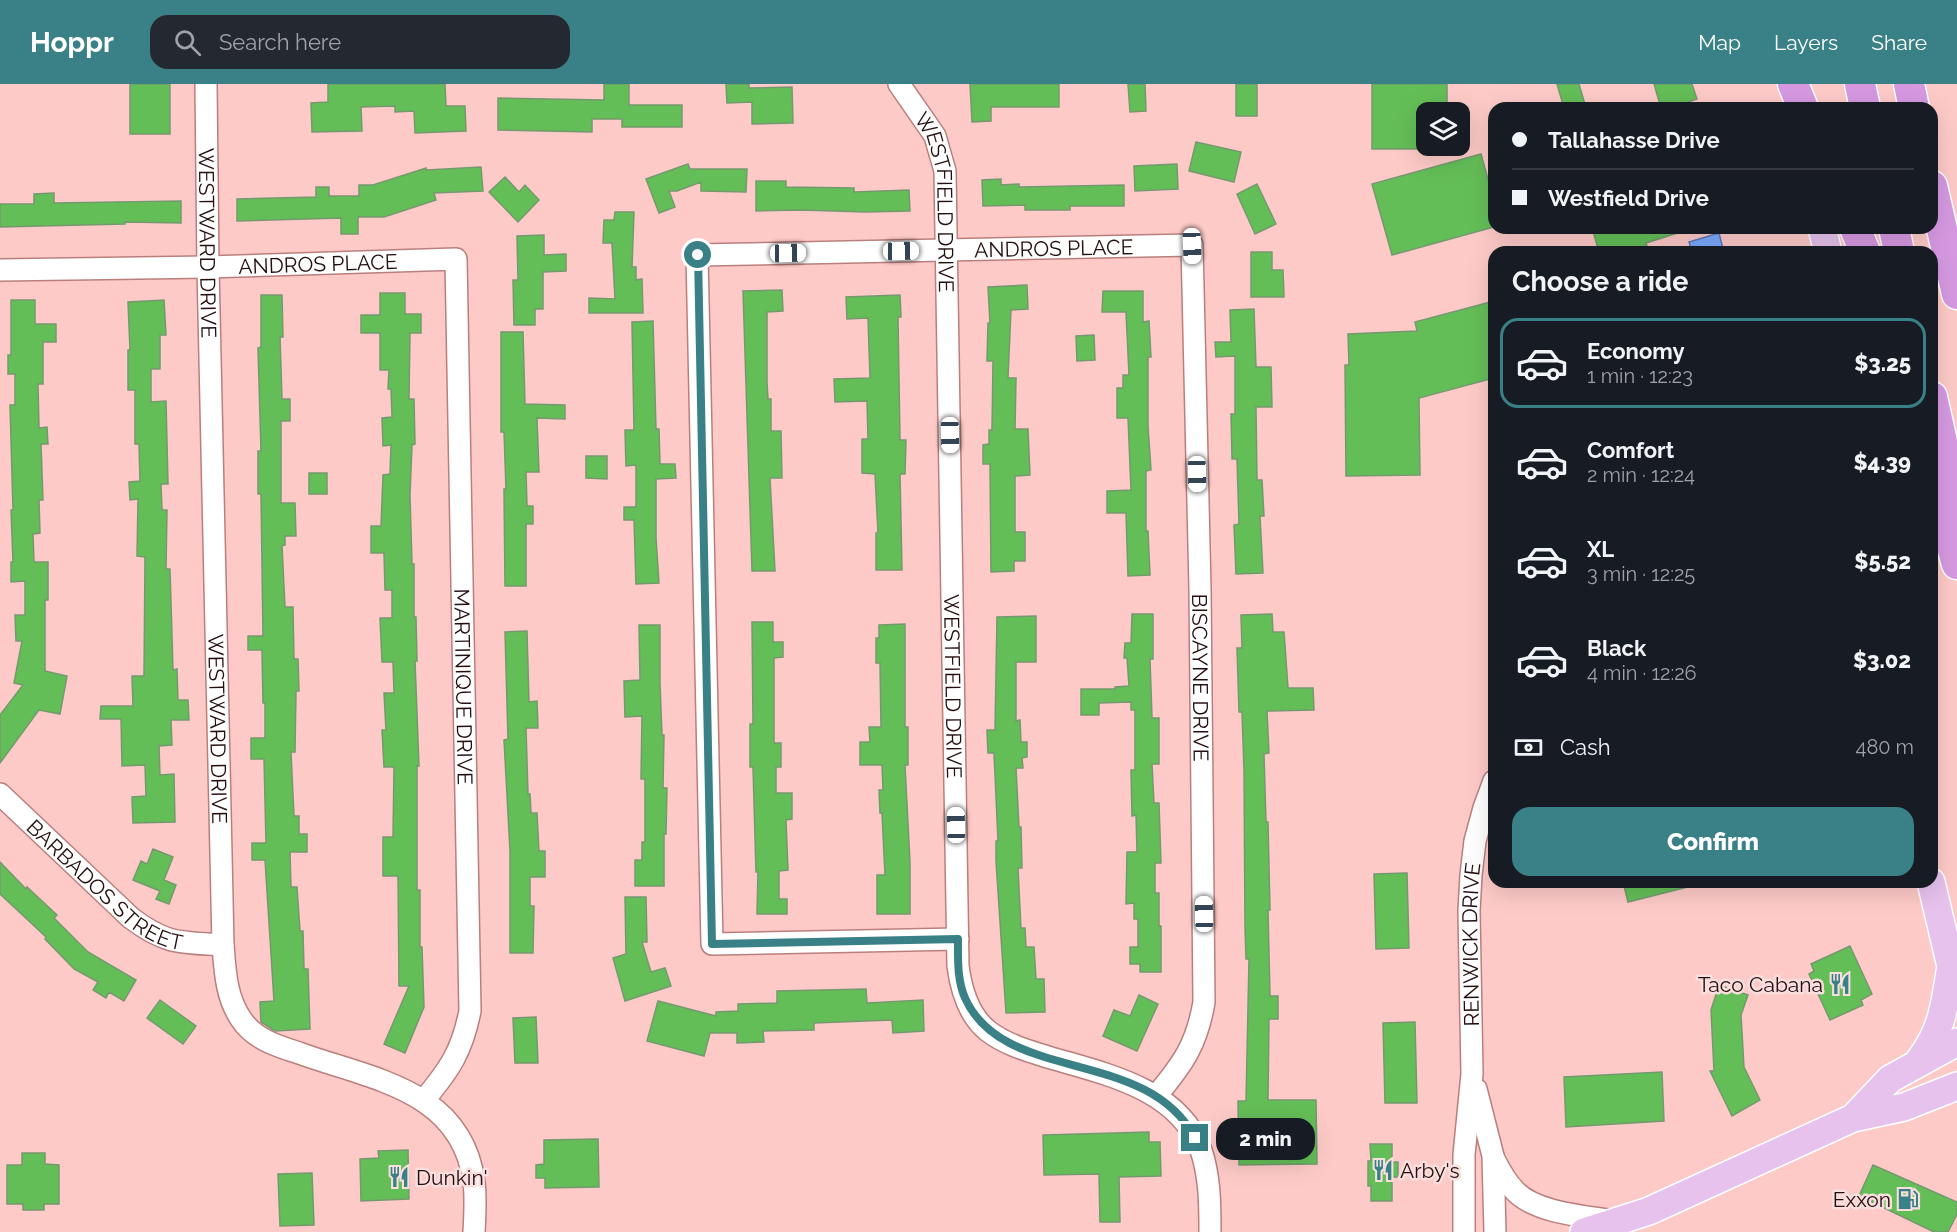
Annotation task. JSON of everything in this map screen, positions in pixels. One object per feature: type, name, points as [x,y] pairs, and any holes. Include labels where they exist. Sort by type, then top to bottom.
[{"type":"highway","points":[[1793,84],[1800,102]]},
{"type":"highway","points":[[1860,84],[1864,102]]},
{"type":"highway","points":[[1908,84],[1912,102]]},
{"type":"highway","points":[[1938,212],[1957,294]]},
{"type":"highway","points":[[1938,424],[1957,509]]},
{"type":"highway","points":[[1938,498],[1957,564]]},
{"type":"main road","points":[[1782,84],[1788,102]]},
{"type":"main road","points":[[1938,874],[1957,917]]},
{"type":"main road","points":[[1914,1067],[1938,1032],[1954,980],[1932,888]]},
{"type":"main road","points":[[1853,1118],[1890,1079],[1957,1042]]},
{"type":"main road","points":[[1584,1232],[1624,1225],[1853,1118],[1904,1107],[1957,1086]]},
{"type":"street","name":"WESTWARD DRIVE","points":[[206,84],[223,945],[226,985],[242,1022],[266,1041],[376,1078],[412,1093],[448,1122],[464,1146],[474,1183],[474,1232]]},
{"type":"street","name":"WESTFIELD DRIVE","points":[[899,84],[925,118],[935,136],[945,171],[958,966],[965,998],[976,1017],[999,1039],[1021,1049],[1135,1084],[1156,1096],[1188,1126],[1200,1149],[1207,1172],[1210,1232]]},
{"type":"street","name":"ANDROS PLACE","points":[[958,939],[712,944],[698,255],[1192,246]]},
{"type":"street","name":"BISCAYNE DRIVE","points":[[1156,1096],[1173,1077],[1194,1043],[1204,1002],[1200,589],[1192,246]]},
{"type":"street","name":"ANDROS PLACE","points":[[0,270],[208,267],[456,259]]},
{"type":"street","name":"MARTINIQUE DRIVE","points":[[423,1100],[446,1074],[460,1050],[470,1011],[456,259]]},
{"type":"street","name":"BARBADOS STREET","points":[[0,794],[131,918],[149,932],[163,939],[178,942],[223,945]]},
{"type":"street","name":"RENWICK DRIVE","points":[[1464,1232],[1464,1155],[1472,1074],[1468,911],[1475,842],[1488,797]]},
{"type":"street","name":"RENWICK DRIVE","points":[[1472,1074],[1493,1156],[1495,1232]]},
{"type":"street","name":"RENWICK DRIVE","points":[[1493,1156],[1516,1193],[1533,1204],[1624,1225]]},
{"type":"water","points":[[1719,234],[1722,246],[1690,246],[1689,242]]},
{"type":"building","points":[[130,84],[170,84],[170,134],[130,134]]},
{"type":"building","points":[[328,84],[445,84],[446,106],[465,106],[466,131],[415,133],[414,111],[395,112],[395,106],[361,107],[362,131],[312,132],[311,103],[328,102]]},
{"type":"building","points":[[604,84],[629,84],[629,105],[682,105],[682,127],[622,127],[622,119],[592,119],[592,132],[498,130],[498,98],[604,100]]},
{"type":"building","points":[[726,84],[749,84],[749,88],[792,87],[793,123],[752,124],[752,102],[727,103]]},
{"type":"building","points":[[970,84],[1059,84],[1059,107],[991,107],[991,121],[972,122]]},
{"type":"building","points":[[1128,84],[1145,84],[1146,111],[1130,112]]},
{"type":"building","points":[[1236,84],[1257,84],[1257,116],[1236,116]]},
{"type":"building","points":[[1372,84],[1447,84],[1447,102],[1416,102],[1416,149],[1372,149]]},
{"type":"building","points":[[1557,84],[1579,84],[1584,102],[1562,102]]},
{"type":"building","points":[[1654,84],[1692,84],[1697,99],[1688,102],[1659,102]]},
{"type":"building","points":[[1196,142],[1241,152],[1234,182],[1189,171]]},
{"type":"building","points":[[1481,154],[1488,179],[1488,229],[1392,255],[1372,184]]},
{"type":"building","points":[[688,164],[690,169],[747,169],[746,192],[701,191],[701,182],[677,191],[669,191],[675,207],[659,213],[646,179]]},
{"type":"building","points":[[1177,164],[1178,189],[1135,191],[1134,166]]},
{"type":"building","points":[[481,167],[483,191],[434,193],[436,200],[384,217],[358,217],[358,234],[341,234],[341,218],[237,221],[237,199],[316,197],[316,187],[329,187],[329,196],[359,196],[359,185],[373,185],[426,168],[426,170]]},
{"type":"building","points":[[505,177],[519,192],[525,185],[539,200],[518,222],[489,192]]},
{"type":"building","points":[[1001,179],[1001,185],[1019,184],[1019,187],[1124,185],[1124,206],[1070,206],[1070,210],[1025,210],[1025,205],[983,206],[982,180]]},
{"type":"building","points":[[756,181],[786,181],[786,187],[854,188],[854,192],[909,190],[910,211],[756,211]]},
{"type":"building","points":[[1257,184],[1276,224],[1255,234],[1237,194]]},
{"type":"building","points":[[54,193],[54,203],[181,201],[181,223],[125,222],[125,224],[0,227],[0,204],[34,204],[34,194]]},
{"type":"building","points":[[615,212],[634,212],[632,267],[636,267],[636,280],[642,279],[643,313],[589,313],[589,298],[615,299],[612,243],[603,243],[604,220],[614,220]]},
{"type":"building","points":[[1594,234],[1674,234],[1646,243],[1647,246],[1597,246]]},
{"type":"building","points":[[544,235],[544,255],[566,254],[566,271],[543,272],[543,309],[535,309],[535,325],[514,325],[513,280],[518,280],[517,236]]},
{"type":"building","points":[[1251,252],[1272,252],[1272,270],[1283,270],[1284,297],[1251,297]]},
{"type":"building","points":[[1027,285],[1028,309],[1011,310],[1008,378],[1016,378],[1015,429],[1028,429],[1030,475],[1015,476],[1015,532],[1025,532],[1025,561],[1014,561],[1014,571],[991,572],[990,464],[983,464],[983,445],[989,444],[989,430],[992,430],[993,361],[987,361],[988,323],[990,323],[988,287]]},
{"type":"building","points":[[782,290],[783,311],[767,312],[767,382],[768,399],[771,399],[771,431],[781,431],[782,478],[770,478],[775,571],[752,571],[743,291]]},
{"type":"building","points":[[1103,291],[1143,291],[1143,322],[1149,321],[1151,357],[1148,357],[1148,426],[1151,470],[1146,471],[1146,531],[1148,531],[1150,575],[1128,576],[1126,513],[1107,513],[1107,491],[1131,490],[1128,418],[1117,418],[1117,388],[1123,388],[1123,375],[1129,375],[1126,312],[1102,312]]},
{"type":"building","points":[[380,293],[405,293],[405,314],[421,314],[421,333],[410,333],[409,399],[414,399],[415,444],[412,445],[410,495],[414,617],[416,617],[417,661],[415,661],[419,766],[417,766],[417,890],[420,890],[420,947],[422,947],[424,1007],[405,1053],[384,1044],[409,986],[399,986],[398,876],[383,876],[383,837],[393,837],[394,767],[384,767],[382,730],[386,730],[384,693],[394,693],[393,662],[382,662],[380,618],[392,618],[392,590],[385,590],[384,553],[371,553],[371,526],[381,526],[383,475],[390,474],[391,445],[383,446],[382,418],[392,417],[391,389],[388,389],[389,370],[380,370],[380,333],[361,333],[361,315],[380,315]]},
{"type":"building","points":[[261,295],[282,295],[283,337],[280,337],[282,399],[290,399],[290,421],[281,421],[281,503],[295,503],[296,536],[285,536],[285,545],[282,546],[285,607],[293,607],[294,659],[298,659],[299,691],[296,691],[295,752],[291,752],[294,816],[299,816],[299,834],[307,834],[307,852],[290,852],[291,887],[297,887],[300,931],[303,931],[304,969],[308,969],[310,1029],[275,1031],[261,1022],[260,1002],[274,1001],[265,860],[252,860],[252,843],[266,843],[264,759],[251,759],[251,738],[265,738],[262,650],[248,650],[248,636],[263,636],[261,494],[258,494],[258,451],[261,451],[258,348],[261,347]]},
{"type":"building","points":[[900,295],[901,317],[898,317],[900,440],[906,440],[905,474],[900,474],[902,570],[876,570],[876,533],[878,533],[875,474],[862,473],[862,439],[868,439],[867,401],[835,402],[834,379],[870,378],[868,318],[847,319],[846,297]]},
{"type":"building","points":[[11,300],[35,300],[35,324],[56,324],[56,342],[43,342],[43,384],[38,384],[39,428],[47,427],[48,444],[41,444],[43,500],[39,500],[40,533],[33,534],[34,562],[48,562],[48,600],[45,600],[45,671],[67,676],[60,714],[39,710],[0,763],[0,715],[23,685],[14,683],[22,641],[16,641],[15,615],[25,615],[25,581],[11,582],[11,562],[13,562],[11,510],[13,510],[10,405],[15,405],[15,374],[8,374],[8,355],[11,355]]},
{"type":"building","points":[[164,300],[166,335],[160,335],[160,369],[151,369],[151,402],[166,401],[168,484],[161,484],[162,510],[167,510],[166,569],[170,569],[173,670],[177,669],[178,700],[188,700],[189,720],[171,720],[172,745],[159,746],[160,775],[174,774],[175,822],[133,823],[132,797],[146,796],[145,765],[122,766],[121,719],[100,719],[101,706],[133,706],[132,676],[144,676],[145,557],[137,556],[138,499],[130,500],[129,482],[140,481],[139,444],[135,444],[135,390],[128,390],[128,350],[130,350],[128,302]]},
{"type":"building","points":[[1488,303],[1488,380],[1419,398],[1420,475],[1346,476],[1345,365],[1349,365],[1348,334],[1417,331],[1415,322]]},
{"type":"building","points":[[1254,309],[1256,367],[1271,367],[1272,407],[1256,407],[1257,480],[1262,480],[1264,516],[1260,516],[1263,573],[1236,574],[1234,525],[1239,524],[1237,459],[1232,459],[1231,414],[1235,414],[1235,356],[1216,357],[1215,342],[1231,342],[1230,310]]},
{"type":"building","points":[[653,321],[656,429],[659,429],[660,464],[675,464],[676,478],[656,479],[659,583],[636,584],[634,520],[624,520],[624,507],[636,507],[636,465],[626,466],[625,430],[634,430],[632,322]]},
{"type":"building","points":[[501,332],[523,332],[525,404],[565,405],[565,419],[537,418],[539,472],[526,472],[527,506],[533,506],[533,524],[526,524],[526,586],[505,586],[504,489],[506,489],[504,432],[501,432]]},
{"type":"building","points":[[1094,335],[1095,360],[1077,361],[1076,336]]},
{"type":"building","points":[[586,456],[607,456],[607,479],[586,478]]},
{"type":"building","points":[[309,473],[327,473],[327,494],[309,494]]},
{"type":"building","points":[[1132,614],[1153,614],[1153,659],[1150,659],[1152,718],[1159,718],[1159,764],[1152,764],[1154,803],[1159,803],[1161,863],[1155,863],[1155,893],[1159,893],[1161,972],[1140,972],[1140,964],[1130,964],[1130,947],[1138,947],[1138,919],[1134,919],[1134,903],[1126,904],[1127,852],[1137,852],[1136,815],[1132,816],[1131,770],[1135,770],[1135,710],[1131,710],[1131,702],[1099,703],[1099,715],[1081,715],[1081,689],[1115,689],[1115,687],[1129,686],[1127,658],[1124,658],[1125,643],[1131,643]]},
{"type":"building","points":[[1272,614],[1273,632],[1284,632],[1288,688],[1313,688],[1314,710],[1267,711],[1269,753],[1264,754],[1266,822],[1268,822],[1270,996],[1278,996],[1278,1019],[1269,1019],[1268,1100],[1316,1100],[1317,1164],[1239,1165],[1238,1101],[1246,1101],[1249,959],[1246,959],[1244,770],[1237,648],[1242,648],[1241,615]]},
{"type":"building","points":[[1036,616],[1036,662],[1016,662],[1016,721],[1020,720],[1021,742],[1027,742],[1027,757],[1022,758],[1023,768],[1016,768],[1022,868],[1018,868],[1021,928],[1025,928],[1026,947],[1034,947],[1036,979],[1044,979],[1045,1012],[1006,1013],[996,861],[996,841],[998,841],[994,753],[988,753],[987,730],[995,730],[997,617]]},
{"type":"building","points":[[752,622],[773,622],[773,642],[783,642],[783,657],[774,658],[774,743],[781,743],[781,767],[776,767],[776,793],[792,793],[792,819],[786,820],[788,870],[779,871],[779,899],[787,899],[787,914],[757,914],[758,872],[756,872],[753,767],[750,767],[750,724],[753,724]]},
{"type":"building","points":[[905,624],[905,727],[908,727],[908,765],[905,765],[910,914],[877,914],[877,875],[885,875],[879,790],[883,790],[882,765],[860,765],[860,742],[870,742],[869,727],[881,727],[880,663],[876,663],[876,638],[879,638],[879,625]]},
{"type":"building","points":[[639,625],[660,625],[660,683],[662,735],[664,735],[663,788],[667,788],[664,886],[635,886],[635,860],[642,860],[642,842],[645,842],[645,779],[641,779],[642,716],[625,717],[624,681],[640,680]]},
{"type":"building","points":[[527,631],[529,702],[537,701],[538,728],[526,728],[528,794],[530,794],[531,813],[537,813],[539,851],[545,851],[545,877],[530,877],[530,906],[534,906],[533,953],[510,953],[510,851],[504,740],[508,739],[505,632]]},
{"type":"building","points":[[153,849],[173,857],[164,880],[176,885],[169,904],[156,899],[160,891],[133,880],[141,861],[147,864]]},
{"type":"building","points":[[0,862],[26,889],[27,887],[57,915],[54,918],[88,952],[136,980],[124,1001],[109,992],[106,998],[93,990],[98,982],[74,969],[45,939],[46,937],[0,894]]},
{"type":"building","points":[[1407,873],[1409,948],[1376,949],[1374,874]]},
{"type":"building","points":[[1624,888],[1684,888],[1628,902]]},
{"type":"building","points":[[625,897],[646,897],[647,942],[642,942],[651,972],[665,968],[671,986],[625,1001],[613,958],[626,954]]},
{"type":"building","name":"Taco Cabana","points":[[1850,946],[1872,994],[1861,1000],[1863,1005],[1830,1020],[1809,974],[1814,971],[1811,964]]},
{"type":"building","points":[[1719,985],[1748,995],[1741,1015],[1744,1067],[1760,1100],[1732,1116],[1710,1071],[1714,1071],[1711,1010]]},
{"type":"building","points":[[866,989],[867,1003],[923,1000],[924,1031],[893,1033],[892,1020],[814,1023],[814,1030],[763,1031],[764,1042],[737,1043],[737,1033],[710,1033],[704,1056],[647,1041],[658,1001],[716,1016],[716,1012],[738,1011],[738,1004],[777,1003],[777,991]]},
{"type":"building","points":[[1139,995],[1158,1004],[1137,1051],[1103,1036],[1114,1010],[1130,1016]]},
{"type":"building","points":[[160,1000],[196,1026],[183,1044],[147,1018]]},
{"type":"building","points":[[536,1017],[538,1063],[515,1063],[513,1018]]},
{"type":"building","points":[[1415,1022],[1417,1103],[1385,1103],[1383,1023]]},
{"type":"building","points":[[1662,1072],[1664,1121],[1566,1127],[1564,1077]]},
{"type":"building","points":[[1149,1132],[1149,1142],[1160,1142],[1161,1176],[1119,1177],[1120,1222],[1100,1222],[1099,1174],[1044,1175],[1043,1135]]},
{"type":"building","points":[[598,1139],[599,1187],[545,1188],[545,1178],[536,1178],[536,1165],[544,1164],[544,1140]]},
{"type":"building","name":"Arby's","points":[[1370,1144],[1392,1144],[1392,1162],[1398,1162],[1398,1177],[1392,1177],[1392,1201],[1371,1201],[1371,1186],[1368,1186],[1368,1161],[1371,1161]]},
{"type":"building","points":[[408,1150],[409,1199],[361,1201],[360,1159],[379,1158],[378,1151]]},
{"type":"building","points":[[22,1153],[45,1153],[45,1164],[59,1165],[59,1204],[44,1204],[44,1210],[23,1210],[23,1204],[7,1204],[7,1165],[22,1165]]},
{"type":"building","name":"Exxon","points":[[1873,1165],[1957,1202],[1957,1214],[1948,1232],[1934,1232],[1859,1196]]},
{"type":"building","points":[[312,1173],[314,1225],[280,1226],[278,1174]]},
{"type":"place","name":"Taco Cabana","points":[[1840,984]]},
{"type":"place","name":"Arby's","points":[[1383,1170]]},
{"type":"place","name":"Dunkin'","points":[[399,1177]]},
{"type":"place","name":"Exxon","points":[[1908,1199]]},
{"type":"route","points":[[698,255],[712,944],[958,939],[960,984],[965,998],[986,1029],[999,1039],[1021,1049],[1135,1084],[1156,1096],[1170,1108],[1188,1126],[1195,1138]]}]
